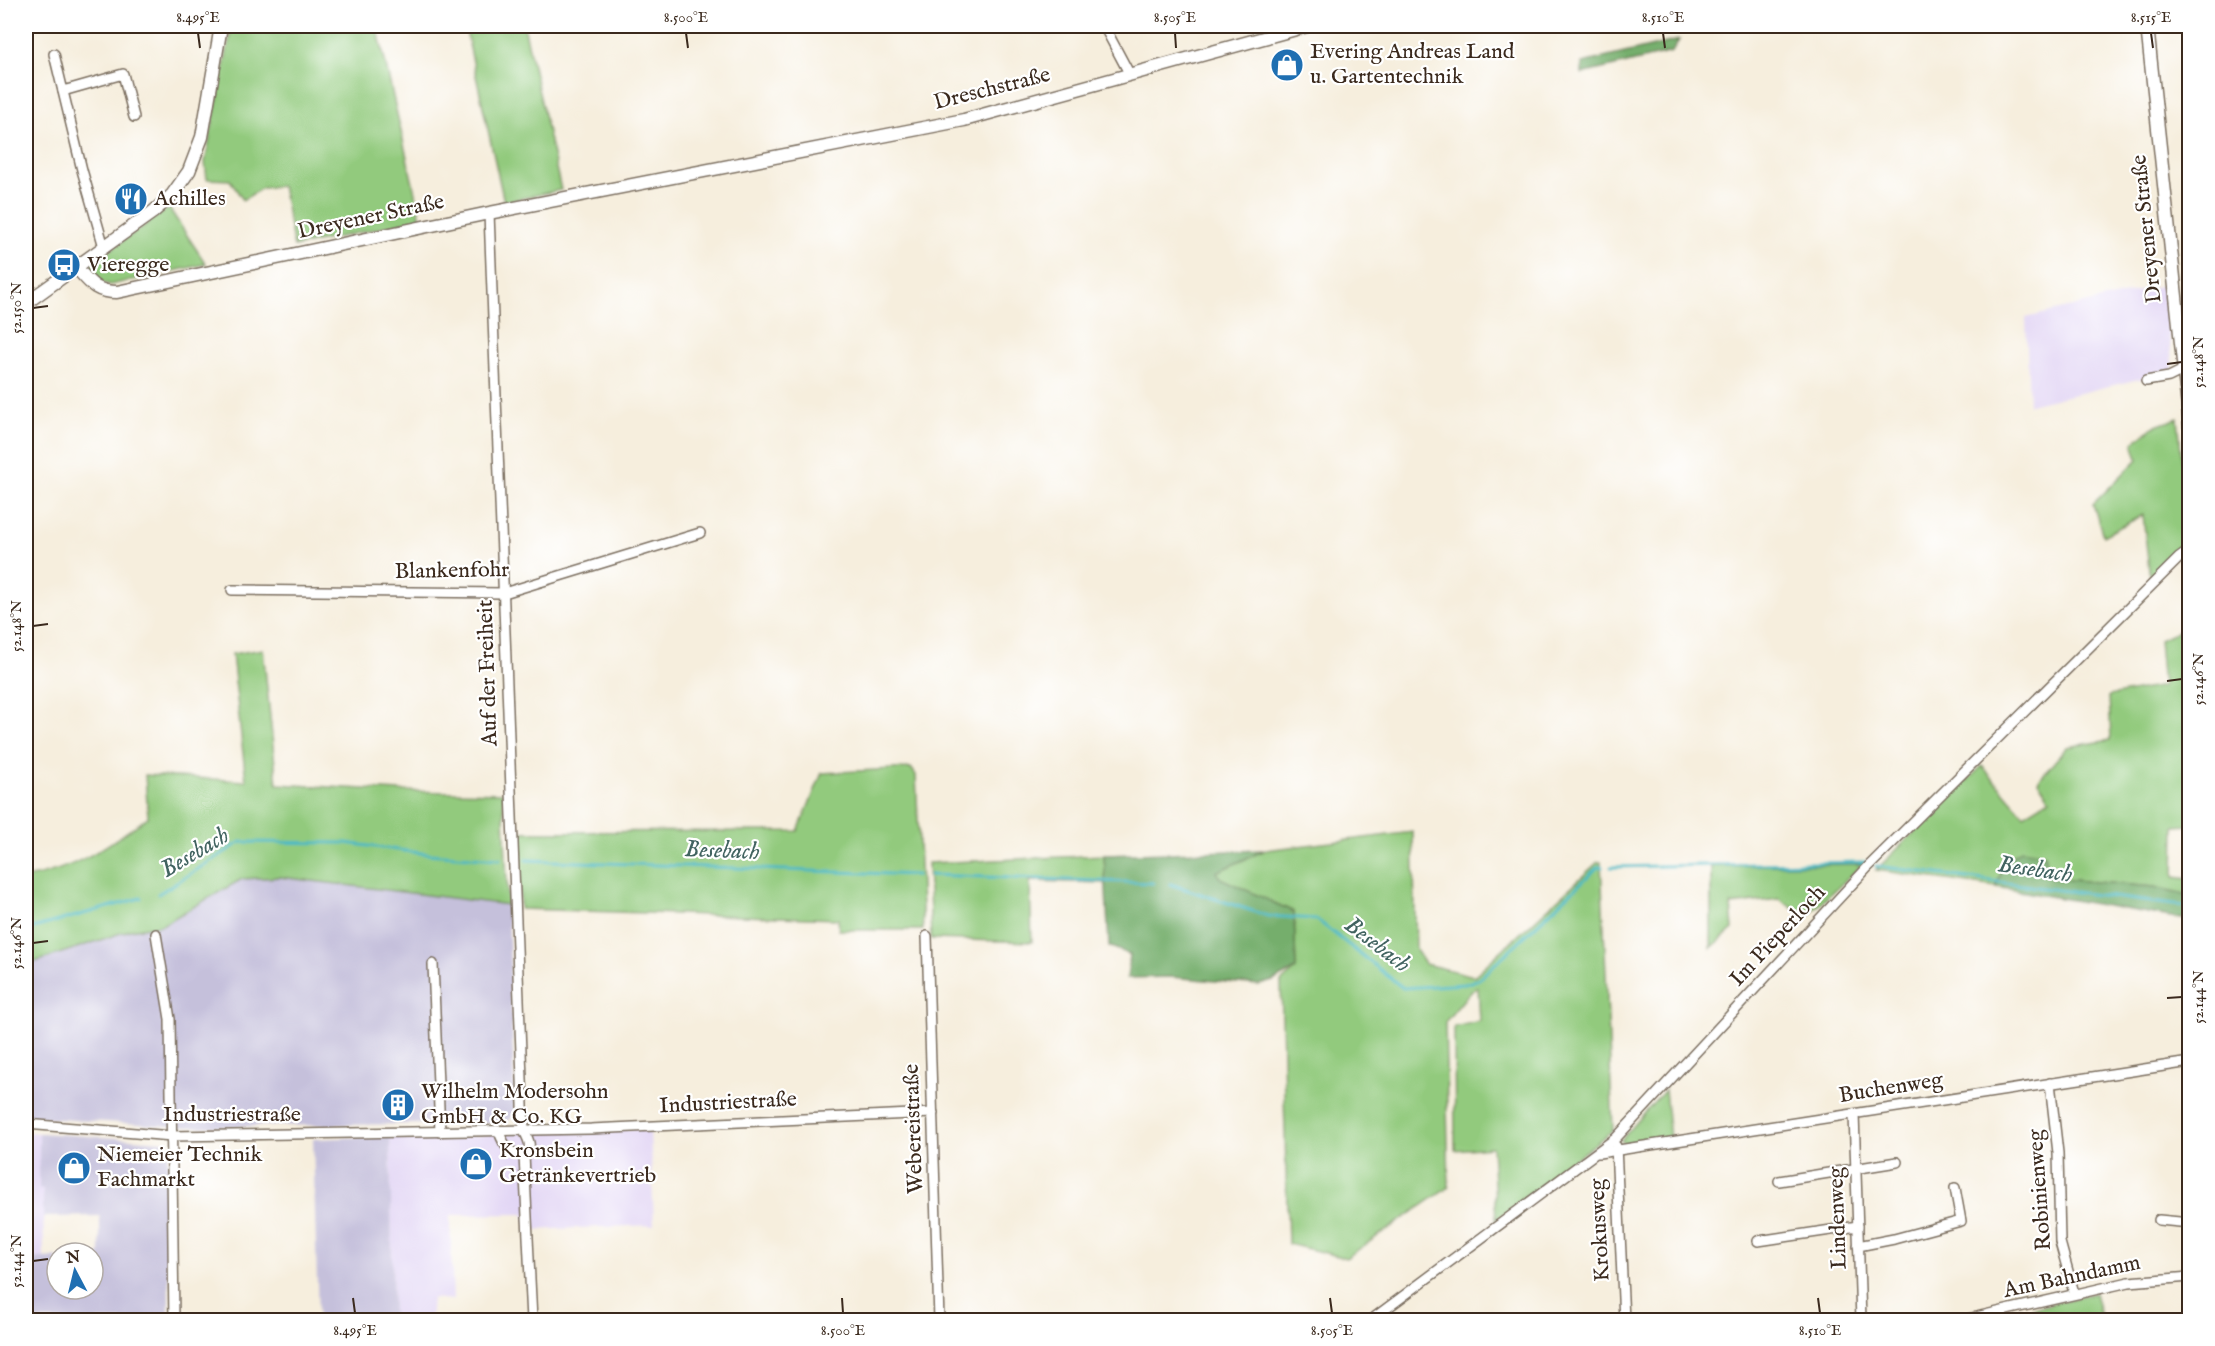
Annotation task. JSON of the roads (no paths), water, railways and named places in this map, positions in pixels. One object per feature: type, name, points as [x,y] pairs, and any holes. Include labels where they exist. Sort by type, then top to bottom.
[{"type":"street","points":[[26,303],[153,212],[172,195],[189,171],[202,137],[221,26]]},
{"type":"street","points":[[1104,26],[1130,75]]},
{"type":"street","name":"Dreschstraße","points":[[684,174],[964,120],[1307,26]]},
{"type":"street","name":"Dreyener Straße","points":[[2147,26],[2186,369],[2190,427]]},
{"type":"street","points":[[54,54],[104,248]]},
{"type":"street","points":[[63,91],[123,74],[134,117]]},
{"type":"street","name":"Dreyener Straße","points":[[76,267],[94,287],[103,292],[117,292],[684,174]]},
{"type":"street","name":"Auf der Freiheit","points":[[489,213],[524,1131]]},
{"type":"street","points":[[2145,381],[2169,377],[2186,369]]},
{"type":"street","name":"Blankenfohr","points":[[232,590],[504,593],[700,533]]},
{"type":"street","name":"Im Pieperloch","points":[[1371,1320],[1598,1154],[1616,1138],[1868,867],[2179,558],[2190,550]]},
{"type":"street","points":[[156,934],[170,1019],[174,1320]]},
{"type":"street","name":"Webereistraße","points":[[927,936],[939,1320]]},
{"type":"street","points":[[433,964],[440,1132]]},
{"type":"street","name":"Buchenweg","points":[[1598,1154],[2190,1062]]},
{"type":"street","name":"Robinienweg","points":[[2050,1083],[2058,1154],[2060,1242],[2073,1293]]},
{"type":"street","name":"Industriestraße","points":[[26,1124],[172,1136],[499,1132],[933,1113]]},
{"type":"street","name":"Lindenweg","points":[[1854,1114],[1861,1320]]},
{"type":"street","points":[[524,1131],[530,1143],[528,1152],[524,1155],[532,1320]]},
{"type":"street","points":[[499,1132],[510,1152],[524,1155]]},
{"type":"street","name":"Krokusweg","points":[[1616,1138],[1624,1320]]},
{"type":"street","points":[[1779,1181],[1897,1162]]},
{"type":"street","points":[[1858,1246],[1962,1221],[1955,1188]]},
{"type":"street","points":[[2159,1220],[2190,1223]]},
{"type":"street","points":[[1758,1241],[1858,1226]]},
{"type":"street","name":"Am Bahndamm","points":[[1967,1320],[2073,1293],[2129,1282],[2190,1277]]},
{"type":"waterway","name":"Besebach","points":[[158,894],[241,842],[346,843],[428,854],[500,859]]},
{"type":"waterway","name":"Besebach","points":[[526,860],[917,875]]},
{"type":"waterway","name":"Besebach","points":[[1611,867],[1865,862]]},
{"type":"waterway","name":"Besebach","points":[[1876,866],[2190,907]]},
{"type":"waterway","name":"Besebach","points":[[1170,884],[1268,916],[1316,919],[1403,988],[1465,984],[1479,979],[1598,867],[1602,867]]},
{"type":"waterway","name":"Besebach","points":[[930,875],[1153,883]]},
{"type":"waterway","name":"Besebach","points":[[26,930],[141,898]]},
{"type":"place","name":"Evering Andreas Land u. Gartentechnik","points":[[1287,65]]},
{"type":"place","name":"Achilles","points":[[131,199]]},
{"type":"place","name":"Vieregge","points":[[64,265]]},
{"type":"place","name":"Wilhelm Modersohn GmbH & Co. KG","points":[[398,1105]]},
{"type":"place","name":"Kronsbein Getränkevertrieb","points":[[476,1164]]},
{"type":"place","name":"Niemeier Technik Fachmarkt","points":[[74,1168]]}]
